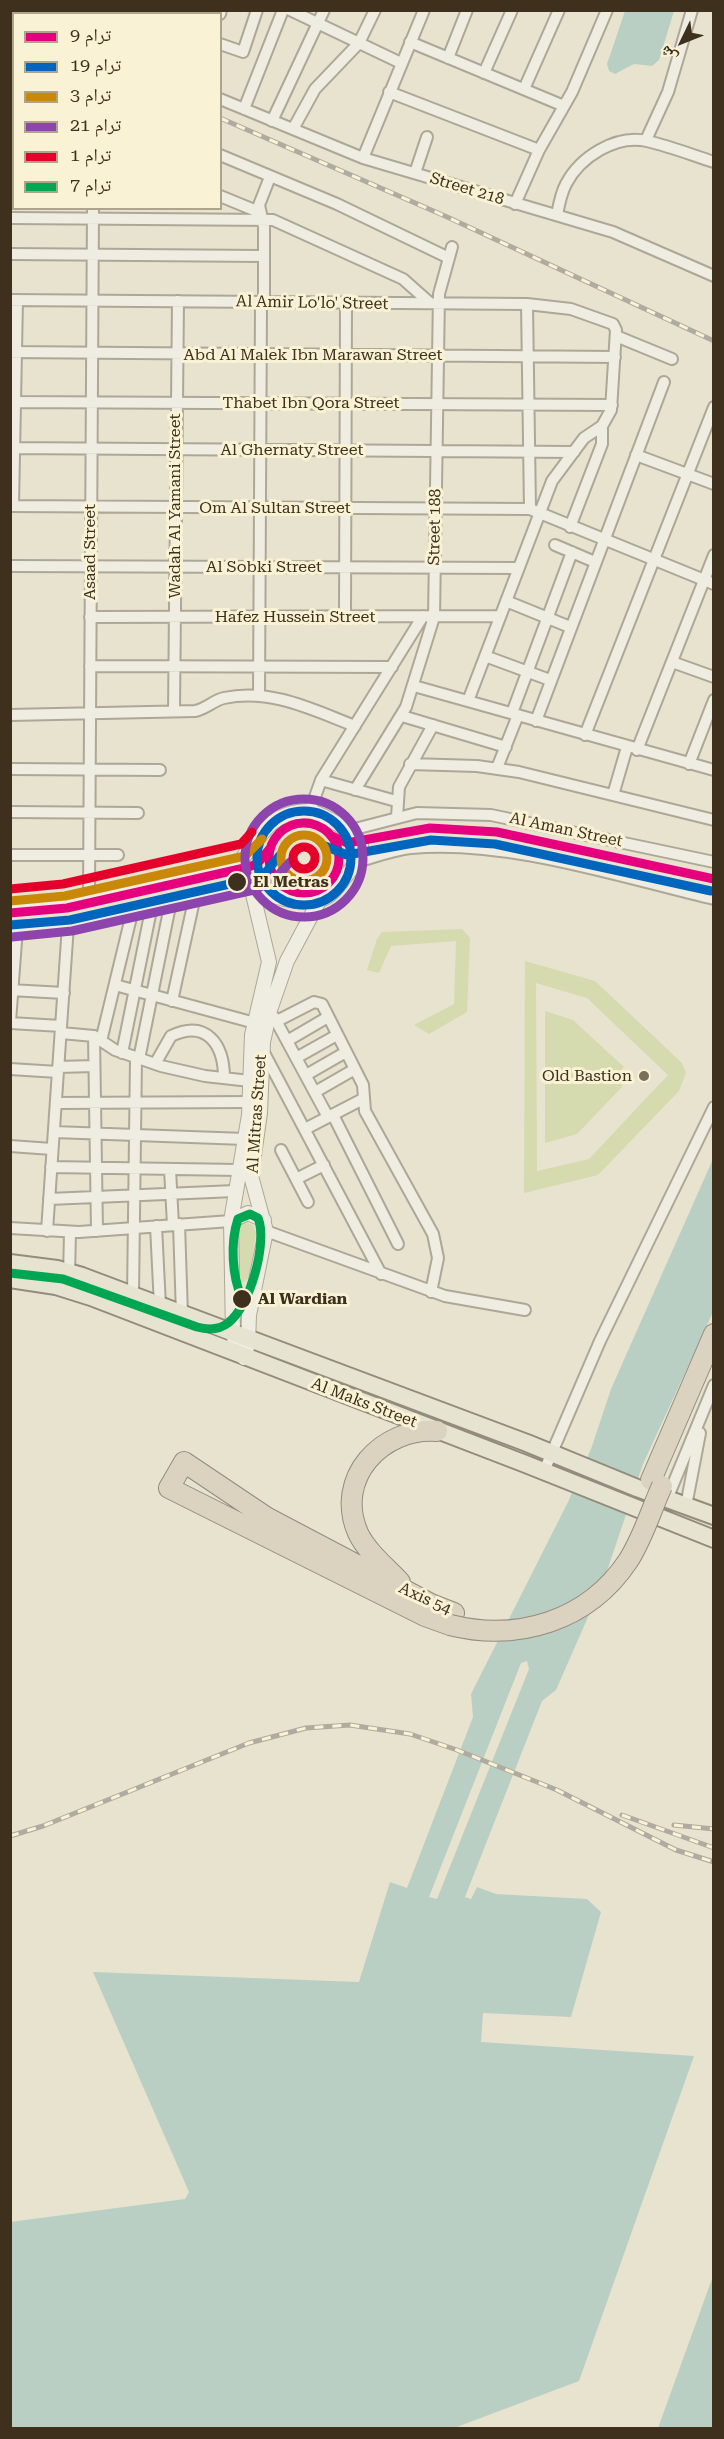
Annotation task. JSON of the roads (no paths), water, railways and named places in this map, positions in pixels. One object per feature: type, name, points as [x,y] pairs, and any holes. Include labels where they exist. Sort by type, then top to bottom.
[{"type":"highway","name":"Axis 54","points":[[654,1488],[714,1334]]},
{"type":"highway","name":"Axis 54","points":[[452,1619],[412,1595],[266,1517],[184,1462],[169,1488],[425,1616],[452,1619],[513,1618],[549,1609],[573,1597],[594,1580],[617,1553],[654,1488],[714,1365]]},
{"type":"highway","points":[[412,1595],[364,1543],[355,1523],[353,1491],[360,1470],[381,1445],[410,1432],[437,1431]]},
{"type":"main road","name":"Al Maks Street","points":[[10,1263],[68,1281],[133,1296],[559,1455],[654,1488],[686,1506],[714,1516]]},
{"type":"main road","name":"Al Maks Street","points":[[10,1279],[68,1281],[244,1358],[552,1474],[714,1539]]},
{"type":"main road","points":[[342,1395],[348,1376]]},
{"type":"street","points":[[222,45],[243,51],[257,10]]},
{"type":"street","points":[[244,109],[283,10]]},
{"type":"street","points":[[290,10],[401,63]]},
{"type":"street","points":[[272,121],[324,10]]},
{"type":"street","points":[[293,129],[315,89],[359,43],[375,10]]},
{"type":"street","points":[[363,158],[424,10]]},
{"type":"street","points":[[448,58],[467,10]]},
{"type":"street","points":[[484,73],[512,10]]},
{"type":"street","points":[[525,89],[559,10]]},
{"type":"street","points":[[515,204],[539,150],[564,106],[607,10]]},
{"type":"street","points":[[646,140],[668,92],[692,10]]},
{"type":"street","points":[[410,42],[564,106]]},
{"type":"street","points":[[389,92],[539,150]]},
{"type":"street","name":"Street 218","points":[[222,100],[363,158],[613,232],[714,276]]},
{"type":"street","points":[[415,173],[427,137]]},
{"type":"street","points":[[557,215],[566,183],[585,161],[613,144],[646,140],[714,162]]},
{"type":"street","points":[[222,156],[270,177],[261,198],[263,302],[259,450],[260,696]]},
{"type":"street","name":"Street 188","points":[[270,177],[451,253],[434,303],[438,356],[436,509],[435,568],[429,616],[414,686],[402,716],[355,789]]},
{"type":"street","points":[[222,197],[403,279],[434,303]]},
{"type":"street","points":[[10,218],[93,213],[261,215]]},
{"type":"street","name":"Asaad Street","points":[[89,896],[93,213]]},
{"type":"street","points":[[10,254],[263,256]]},
{"type":"street","points":[[12,506],[14,300]]},
{"type":"street","name":"Al Amir Lo'lo' Street","points":[[14,300],[527,304],[571,309],[611,323],[616,327],[616,336]]},
{"type":"street","name":"Wadah Al Yamani Street","points":[[174,711],[178,301]]},
{"type":"street","points":[[345,616],[346,303]]},
{"type":"street","points":[[527,304],[529,451],[535,511]]},
{"type":"street","points":[[570,527],[602,444],[602,426],[612,405],[616,336],[672,359]]},
{"type":"street","name":"Abd Al Malek Ibn Marawan Street","points":[[13,352],[615,357]]},
{"type":"street","points":[[536,721],[664,382]]},
{"type":"street","name":"Thabet Ibn Qora Street","points":[[13,402],[612,405]]},
{"type":"street","points":[[585,735],[714,407]]},
{"type":"street","points":[[468,701],[518,568],[535,511],[552,481],[574,452],[589,434],[602,426]]},
{"type":"street","name":"Al Ghernaty Street","points":[[12,448],[574,452]]},
{"type":"street","points":[[636,455],[714,484]]},
{"type":"street","name":"Om Al Sultan Street","points":[[12,506],[535,511]]},
{"type":"street","points":[[535,511],[708,582]]},
{"type":"street","points":[[555,545],[595,562]]},
{"type":"street","points":[[497,768],[506,747],[528,672],[572,552]]},
{"type":"street","points":[[613,795],[708,582],[714,555]]},
{"type":"street","name":"Al Sobki Street","points":[[10,566],[518,568]]},
{"type":"street","points":[[506,601],[570,627]]},
{"type":"street","points":[[310,811],[321,780],[392,667],[429,616]]},
{"type":"street","name":"Hafez Hussein Street","points":[[90,617],[500,616]]},
{"type":"street","points":[[485,656],[550,681]]},
{"type":"street","points":[[672,662],[714,677]]},
{"type":"street","points":[[90,666],[392,667]]},
{"type":"street","points":[[414,686],[714,770]]},
{"type":"street","points":[[10,715],[201,710],[222,698],[260,696],[290,701],[355,726]]},
{"type":"street","points":[[689,764],[714,700]]},
{"type":"street","points":[[402,716],[506,747]]},
{"type":"street","points":[[397,817],[396,801],[401,781],[432,725]]},
{"type":"street","points":[[410,764],[497,768],[714,820]]},
{"type":"street","points":[[10,769],[160,770]]},
{"type":"street","points":[[321,780],[396,801]]},
{"type":"street","points":[[310,811],[324,816],[347,831],[361,844],[362,851],[357,862],[333,892],[319,901],[291,902],[249,885],[239,871],[241,861],[272,822],[286,814],[310,811]]},
{"type":"street","points":[[10,812],[138,813]]},
{"type":"street","name":"Al Aman Street","points":[[347,831],[397,817],[438,812],[491,815],[713,860]]},
{"type":"street","name":"Al Aman Street","points":[[357,862],[409,848],[478,849],[542,859],[714,899]]},
{"type":"street","points":[[10,855],[118,855]]},
{"type":"street","points":[[10,906],[44,904],[89,896],[241,861]]},
{"type":"street","points":[[249,885],[68,925],[14,928],[10,1022],[61,1030],[98,1039],[122,1053],[155,1064],[250,1081]]},
{"type":"street","name":"Al Mitras Street","points":[[241,1337],[231,1221],[250,1102],[250,1051],[268,969],[268,954],[249,885]]},
{"type":"street","points":[[172,1001],[195,896]]},
{"type":"street","points":[[133,1296],[137,1059],[171,901]]},
{"type":"street","name":"Al Mitras Street","points":[[244,1358],[237,1348],[249,1315],[265,1226],[252,1185],[251,1167],[260,1113],[262,1049],[283,972],[301,930],[319,901]]},
{"type":"street","points":[[122,1053],[152,905]]},
{"type":"street","points":[[97,1231],[94,1066],[98,1039],[115,986],[134,909]]},
{"type":"street","points":[[47,1231],[68,925]]},
{"type":"street","points":[[268,969],[283,972]]},
{"type":"street","points":[[115,986],[255,1023]]},
{"type":"street","points":[[12,990],[64,993]]},
{"type":"street","points":[[398,1244],[331,1116],[315,1092],[273,1015],[317,1001],[322,1004],[365,1089],[363,1099],[365,1111],[433,1234],[438,1258],[431,1292]]},
{"type":"street","points":[[287,1041],[328,1017]]},
{"type":"street","points":[[155,1064],[164,1044],[171,1036],[180,1032],[200,1032],[217,1043],[222,1052],[224,1078]]},
{"type":"street","points":[[296,1058],[337,1035]]},
{"type":"street","points":[[262,1049],[381,1274]]},
{"type":"street","points":[[306,1076],[346,1052]]},
{"type":"street","points":[[10,1069],[58,1070],[94,1066]]},
{"type":"street","points":[[315,1092],[355,1069]]},
{"type":"street","points":[[305,1130],[363,1099]]},
{"type":"street","points":[[56,1102],[250,1102]]},
{"type":"street","points":[[552,1474],[600,1341],[714,1107]]},
{"type":"street","points":[[54,1132],[245,1139]]},
{"type":"street","points":[[10,1146],[52,1149]]},
{"type":"street","points":[[281,1150],[308,1202]]},
{"type":"street","points":[[296,1179],[324,1165]]},
{"type":"street","points":[[51,1167],[238,1170]]},
{"type":"street","points":[[170,1169],[182,1315]]},
{"type":"street","points":[[49,1199],[235,1191]]},
{"type":"street","points":[[10,1228],[70,1232],[97,1231],[231,1221],[248,1213],[259,1215],[265,1226],[431,1292],[470,1302],[525,1310]]},
{"type":"street","points":[[156,1226],[160,1306]]},
{"type":"street","points":[[68,1281],[70,1232]]},
{"type":"street","points":[[686,1506],[705,1409],[714,1385]]},
{"type":"street","points":[[654,1488],[705,1409]]},
{"type":"railway","points":[[222,119],[445,216],[714,341]]},
{"type":"railway","points":[[10,1836],[43,1826],[249,1743],[306,1728],[350,1725],[410,1734],[457,1750],[557,1790],[676,1850],[714,1862]]},
{"type":"railway","points":[[622,1815],[714,1848]]},
{"type":"railway","points":[[674,1825],[714,1829]]},
{"type":"tram line","name":"21","points":[[304,799],[327,804],[346,816],[358,835],[363,858],[358,881],[346,900],[327,912],[304,917],[281,912],[262,900],[250,881],[245,858],[250,835],[262,816],[281,804],[304,799]]},
{"type":"tram line","name":"19","points":[[304,811],[322,815],[337,825],[347,840],[351,858],[347,876],[337,891],[322,901],[304,905],[286,901],[271,891],[261,876],[257,858],[261,840],[271,825],[286,815],[304,811]]},
{"type":"tram line","name":"9","points":[[304,823],[317,826],[329,833],[336,845],[339,858],[336,871],[329,883],[317,890],[304,893],[291,890],[279,883],[272,871],[269,858],[272,845],[279,833],[291,826],[304,823]]},
{"type":"tram line","name":"9","points":[[330,835],[347,843],[430,828],[497,832],[714,879]]},
{"type":"tram line","name":"1","points":[[10,889],[63,884],[241,844],[252,832]]},
{"type":"tram line","name":"3","points":[[304,835],[320,842],[327,858],[320,874],[304,881],[288,874],[281,858],[288,842],[304,835]]},
{"type":"tram line","name":"3","points":[[10,901],[65,896],[245,856],[262,839]]},
{"type":"tram line","name":"19","points":[[325,846],[347,855],[431,840],[495,844],[711,891]]},
{"type":"tram line","name":"9","points":[[10,913],[67,908],[249,867],[258,863],[271,847]]},
{"type":"tram line","name":"1","points":[[304,847],[312,850],[315,858],[312,866],[304,869],[296,866],[293,858],[296,850],[304,847]]},
{"type":"tram line","name":"19","points":[[11,925],[70,920],[252,879],[266,872],[280,855]]},
{"type":"tram line","name":"21","points":[[12,937],[72,931],[254,890],[273,881],[290,862]]},
{"type":"tram line","name":"7","points":[[10,1273],[63,1279],[197,1327],[217,1328],[228,1323],[236,1315],[255,1274],[261,1242],[260,1229],[258,1218],[250,1214],[238,1219],[234,1238],[234,1270],[242,1299]]},
{"type":"place","name":"El Metras","points":[[237,882]]},
{"type":"place","name":"Old Bastion","points":[[644,1076]]},
{"type":"place","name":"Al Wardian","points":[[242,1299]]}]
